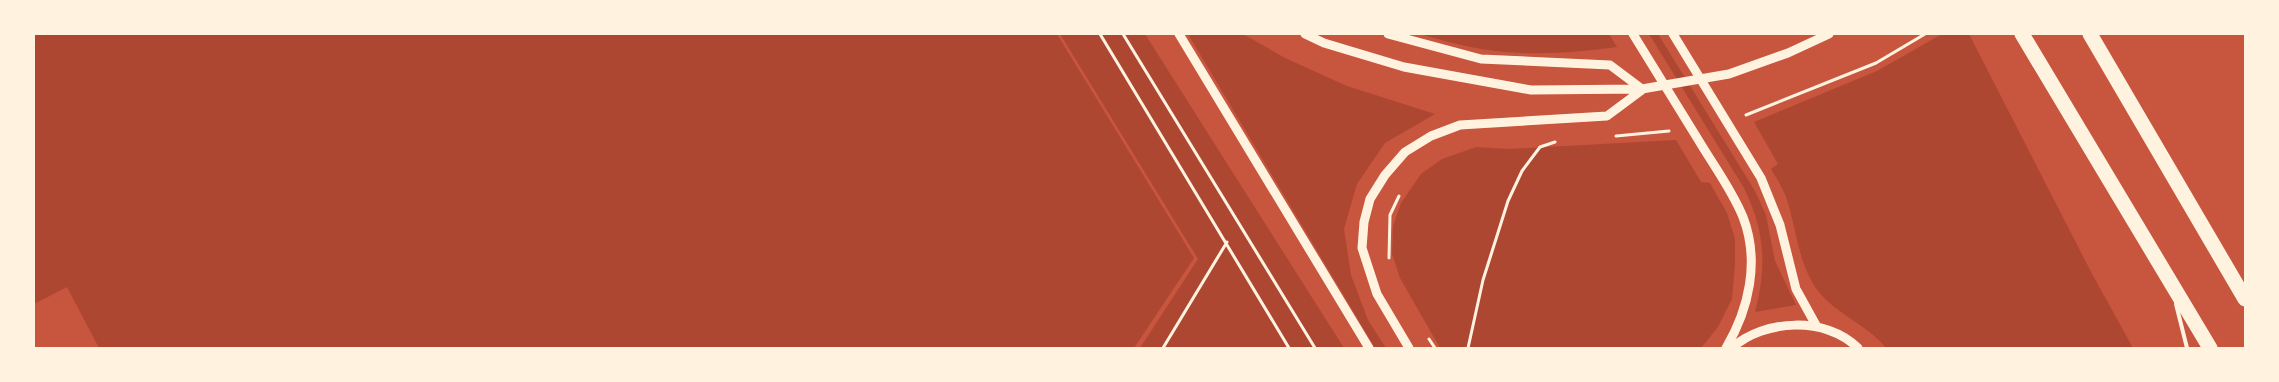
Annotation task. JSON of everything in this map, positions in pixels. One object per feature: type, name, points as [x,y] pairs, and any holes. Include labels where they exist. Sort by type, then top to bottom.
[{"type":"highway","points":[[2022,34],[2210,348]]},
{"type":"highway","points":[[2090,34],[2245,299]]},
{"type":"street","points":[[1178,34],[1369,348]]},
{"type":"street","points":[[1304,34],[1324,43],[1404,67],[1531,90],[1642,90],[1729,74],[1788,53],[1829,34]]},
{"type":"street","points":[[1388,34],[1481,59],[1610,65],[1642,90]]},
{"type":"street","points":[[1633,34],[1725,184],[1743,218],[1750,250],[1750,286],[1746,309],[1726,348]]},
{"type":"street","points":[[1673,34],[1761,178],[1780,225],[1796,289],[1817,328]]},
{"type":"street","points":[[1409,348],[1378,294],[1362,248],[1364,222],[1370,199],[1386,175],[1405,152],[1431,136],[1460,124],[1607,116],[1642,90]]},
{"type":"street","points":[[1732,348],[1755,333],[1774,327],[1795,325],[1817,328],[1837,334],[1858,348]]},
{"type":"lane","points":[[2170,280],[2187,348]]},
{"type":"path","points":[[1100,34],[1227,242],[1289,348]]},
{"type":"path","points":[[1124,34],[1315,348]]},
{"type":"path","points":[[1750,114],[1876,63],[1925,34]]},
{"type":"path","points":[[1611,136],[1668,131]]},
{"type":"path","points":[[1468,348],[1483,280],[1511,194],[1522,171],[1540,147],[1562,140],[1542,140]]},
{"type":"path","points":[[1390,265],[1388,244],[1390,215],[1401,192]]},
{"type":"path","points":[[1163,348],[1227,242]]},
{"type":"shaded area","points":[[34,34],[1057,34],[1194,258],[1134,348],[99,348],[67,287],[34,304]]},
{"type":"shaded area","points":[[1060,34],[1145,34],[1344,348],[1140,348],[1198,259]]},
{"type":"shaded area","points":[[1188,34],[1243,34],[1285,58],[1347,86],[1435,114],[1385,143],[1357,184],[1344,229],[1351,275],[1368,320],[1386,348],[1375,348]]},
{"type":"shaded area","points":[[1420,34],[1609,34],[1617,47],[1561,52],[1506,52],[1473,48]]},
{"type":"shaded area","points":[[1649,34],[1658,34],[1755,191],[1766,215],[1775,261],[1796,305],[1755,312],[1761,279],[1762,249],[1760,234],[1751,204],[1744,188]]},
{"type":"shaded area","points":[[1942,34],[1969,34],[2090,270],[2133,348],[1886,348],[1879,340],[1834,307],[1811,281],[1802,259],[1786,196],[1771,169],[1778,164],[1754,122],[1877,71]]},
{"type":"shaded area","points":[[1676,140],[1701,182],[1710,183],[1727,213],[1735,239],[1732,299],[1718,327],[1701,348],[1440,348],[1400,278],[1392,254],[1393,226],[1401,203],[1421,174],[1442,159],[1476,147],[1509,149]]}]
